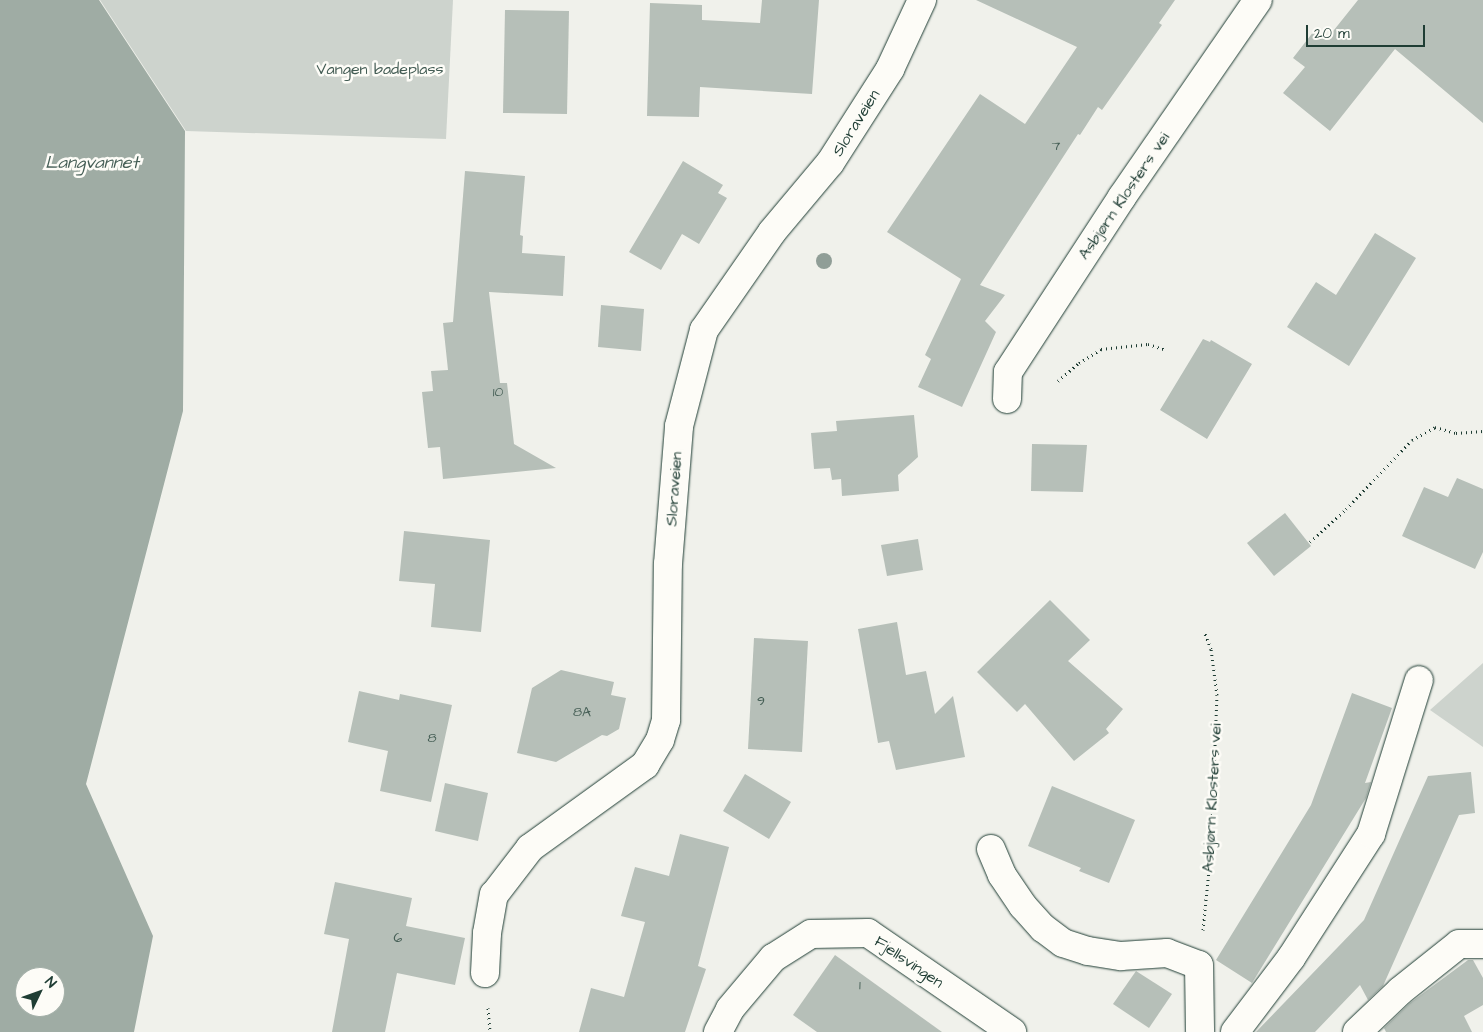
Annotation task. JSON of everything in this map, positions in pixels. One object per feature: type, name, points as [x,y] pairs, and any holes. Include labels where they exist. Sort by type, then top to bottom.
[{"type":"street","name":"Sloraveien","points":[[485,973],[487,933],[494,895],[500,887],[530,848],[645,765],[660,740],[666,720],[668,564],[679,426],[704,330],[772,232],[830,163],[890,68],[922,0]]},
{"type":"street","name":"Asbjørn Klosters vei","points":[[1007,399],[1008,372],[1122,197],[1258,0]]},
{"type":"street","points":[[1235,1032],[1291,958],[1371,834],[1419,680]]},
{"type":"street","points":[[991,850],[1002,874],[1023,906],[1043,928],[1063,943],[1088,951],[1122,956],[1167,953],[1199,965],[1200,1032]]},
{"type":"street","name":"Fjellsvingen","points":[[718,1032],[730,1009],[773,958],[811,934],[868,933],[1012,1032]]},
{"type":"street","points":[[1357,1032],[1400,991],[1459,944],[1483,944]]},
{"type":"path","points":[[1058,381],[1079,363],[1101,349],[1148,344],[1166,350]]},
{"type":"path","points":[[1310,542],[1346,509],[1412,440],[1435,427],[1456,433],[1483,431]]},
{"type":"path","name":"Asbjørn Klosters vei","points":[[1199,965],[1211,850],[1217,695],[1211,649],[1205,633]]},
{"type":"green space","name":"Vangen badeplass","points":[[100,0],[453,0],[446,139],[186,131]]},
{"type":"green space","points":[[1483,663],[1483,747],[1430,710]]},
{"type":"water","name":"Langvannet","points":[[0,0],[99,0],[185,131],[183,411],[86,784],[153,936],[134,1032],[0,1032]]},
{"type":"building","points":[[762,0],[819,0],[812,94],[700,87],[699,117],[647,116],[650,3],[702,5],[702,20],[760,23]]},
{"type":"building","points":[[976,0],[1175,0],[1159,23],[1162,25],[1102,110],[1098,107],[1080,135],[1078,134],[980,285],[1005,295],[985,321],[996,332],[962,407],[918,387],[931,359],[925,355],[961,279],[887,232],[980,94],[1025,124],[1077,47]]},
{"type":"building","points":[[1358,0],[1483,0],[1483,123],[1395,49],[1330,131],[1283,93],[1305,67],[1293,58],[1314,31],[1326,40]]},
{"type":"building","points":[[505,10],[569,11],[567,114],[503,113]]},
{"type":"building","points":[[683,161],[723,185],[718,193],[727,198],[699,244],[682,234],[661,270],[629,252]]},
{"type":"building","points":[[465,171],[525,176],[520,235],[523,236],[522,253],[565,256],[563,296],[489,292],[500,383],[507,383],[514,444],[556,468],[443,479],[440,447],[428,448],[422,392],[433,391],[431,371],[448,370],[443,323],[453,322]]},
{"type":"building","points":[[1375,233],[1416,258],[1349,366],[1287,327],[1316,282],[1336,295]]},
{"type":"building","points":[[601,305],[644,309],[641,351],[598,347]]},
{"type":"building","points":[[1203,339],[1210,342],[1211,340],[1252,364],[1207,439],[1160,410]]},
{"type":"building","points":[[914,415],[918,457],[898,475],[899,491],[842,496],[841,479],[832,480],[830,468],[814,469],[811,433],[837,431],[836,421]]},
{"type":"building","points":[[1032,444],[1087,445],[1083,492],[1031,491]]},
{"type":"building","points":[[1457,478],[1483,489],[1483,552],[1475,569],[1402,536],[1424,487],[1448,497]]},
{"type":"building","points":[[1285,513],[1311,546],[1274,576],[1247,543]]},
{"type":"building","points":[[404,531],[490,540],[481,632],[431,627],[435,584],[399,581]]},
{"type":"building","points":[[918,539],[923,570],[887,576],[881,545]]},
{"type":"building","points":[[1050,600],[1090,640],[1068,661],[1123,709],[1106,729],[1109,733],[1074,761],[1025,704],[1017,712],[977,672]]},
{"type":"building","points":[[897,622],[906,675],[926,671],[935,714],[953,696],[965,757],[896,770],[889,741],[878,743],[858,629]]},
{"type":"building","points":[[754,638],[808,641],[802,752],[748,749]]},
{"type":"building","points":[[561,670],[614,682],[611,695],[626,698],[619,729],[607,736],[602,735],[556,762],[517,753],[532,688]]},
{"type":"building","points":[[359,691],[399,700],[400,694],[452,705],[431,802],[380,791],[388,751],[348,742]]},
{"type":"building","points":[[1352,693],[1392,708],[1365,783],[1371,782],[1366,798],[1252,983],[1216,960],[1311,805]]},
{"type":"building","points":[[1471,772],[1475,813],[1459,815],[1383,986],[1368,1000],[1360,985],[1315,1032],[1256,1032],[1364,920],[1428,776]]},
{"type":"building","points":[[745,774],[791,802],[769,839],[723,811]]},
{"type":"building","points":[[445,783],[488,793],[478,841],[435,831]]},
{"type":"building","points":[[1052,786],[1135,820],[1109,883],[1079,871],[1081,868],[1028,846]]},
{"type":"building","points":[[680,834],[729,847],[698,966],[706,969],[685,1032],[579,1032],[591,988],[624,997],[645,922],[621,916],[635,867],[669,876]]},
{"type":"building","points":[[335,882],[412,898],[406,926],[465,938],[455,985],[397,973],[385,1032],[332,1032],[349,939],[324,934]]},
{"type":"building","points":[[835,955],[942,1032],[817,1032],[793,1015]]},
{"type":"building","points":[[1468,960],[1473,960],[1483,978],[1483,1005],[1464,1016],[1472,1032],[1386,1032],[1384,1028],[1410,1003]]},
{"type":"building","points":[[1136,971],[1172,994],[1149,1028],[1113,1004]]}]
